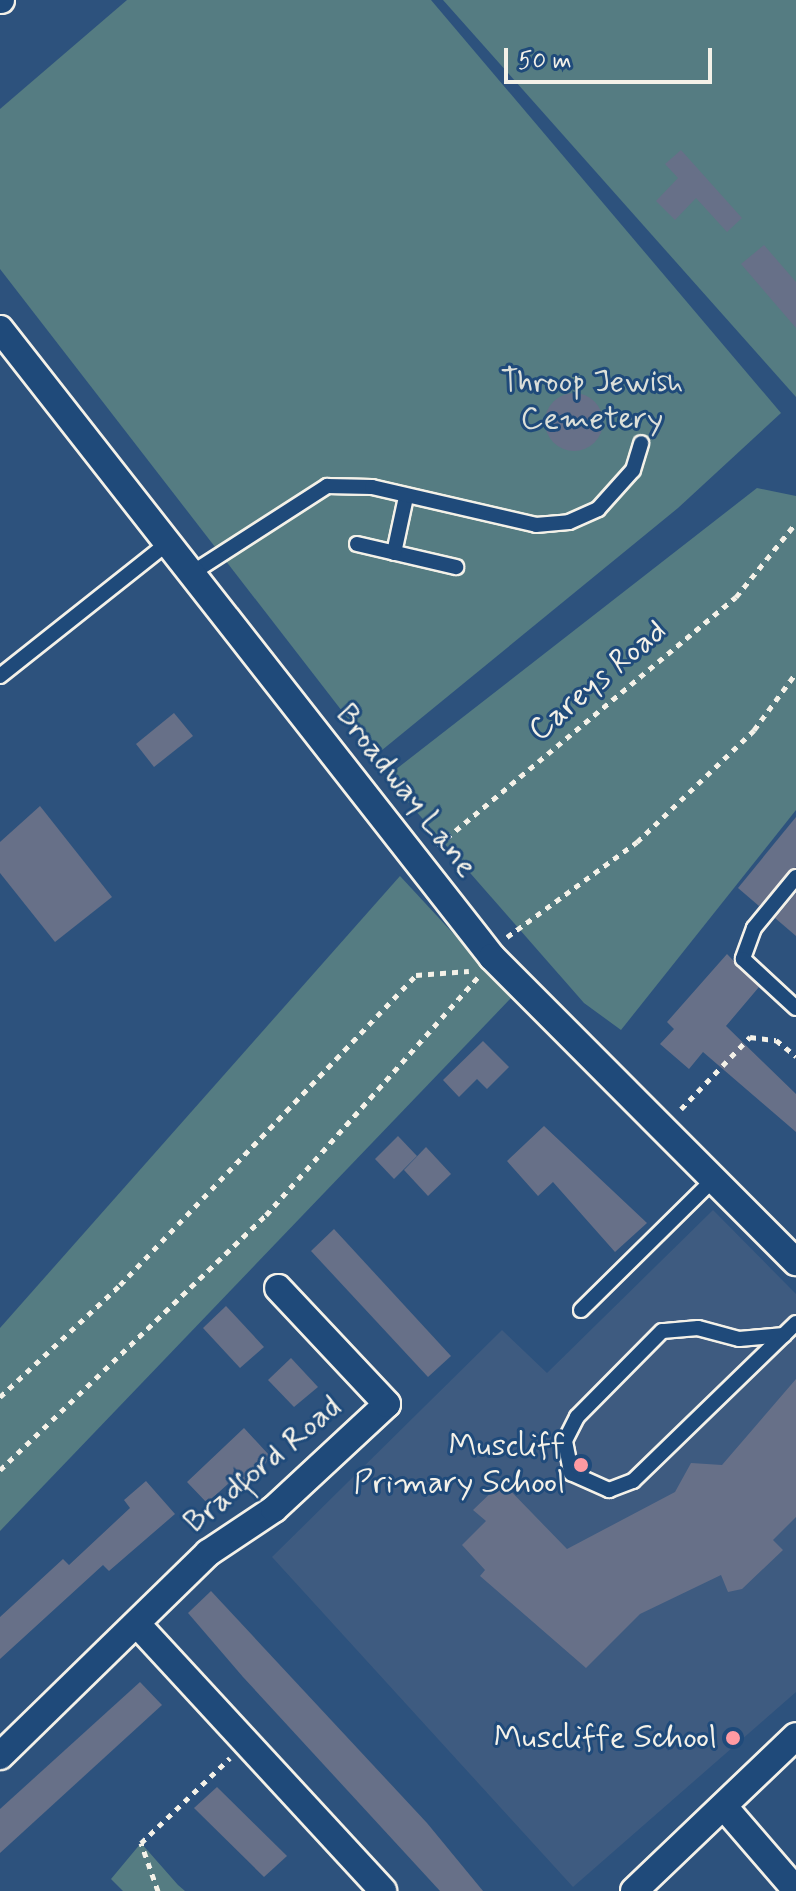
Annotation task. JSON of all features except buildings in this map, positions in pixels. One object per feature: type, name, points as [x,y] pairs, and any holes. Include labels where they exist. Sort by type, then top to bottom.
[{"type":"street","name":"Broadway Lane","points":[[0,329],[492,957],[661,1130],[796,1262]]},
{"type":"street","name":"Bradford Road","points":[[0,1756],[208,1553],[274,1509],[387,1404],[278,1288]]},
{"type":"street","points":[[137,1624],[383,1891]]},
{"type":"street","points":[[634,1891],[726,1809],[796,1736]]},
{"type":"street","points":[[726,1809],[796,1890]]},
{"type":"lane","points":[[192,573],[327,486],[406,497],[536,525],[569,522],[598,509],[633,470],[641,443]]},
{"type":"lane","points":[[394,553],[406,497]]},
{"type":"lane","points":[[0,676],[168,543]]},
{"type":"lane","points":[[357,544],[456,567]]},
{"type":"lane","points":[[796,877],[754,928],[743,959],[796,1008]]},
{"type":"lane","points":[[581,1310],[714,1179]]},
{"type":"lane","points":[[784,1335],[739,1339],[680,1326],[662,1331],[577,1417],[565,1441],[571,1473],[609,1490],[633,1481],[784,1335],[796,1323]]},
{"type":"path","name":"Careys Road","points":[[418,862],[736,597],[796,523]]},
{"type":"path","points":[[492,957],[511,933],[637,842],[754,730],[796,673]]},
{"type":"path","points":[[0,1397],[120,1285],[416,975],[482,970],[266,1215],[0,1470]]},
{"type":"path","points":[[661,1130],[750,1037],[776,1040],[796,1056]]},
{"type":"path","points":[[158,1891],[141,1843],[245,1744]]},
{"type":"shaded area","name":"Muscliff Primary School","points":[[713,1210],[796,1294],[796,1692],[573,1887],[272,1557],[502,1330],[547,1373]]},
{"type":"green space","name":"Throop Jewish Cemetery","points":[[127,0],[431,0],[781,413],[678,508],[376,755],[0,269],[0,109]]},
{"type":"green space","points":[[443,0],[796,0],[796,397]]},
{"type":"green space","points":[[757,488],[796,496],[796,810],[621,1030],[584,1003],[386,777]]},
{"type":"green space","points":[[400,876],[512,997],[0,1531],[0,1328]]},
{"type":"green space","points":[[141,1843],[185,1891],[123,1891],[111,1879]]},
{"type":"place","name":"Muscliff Primary School","points":[[581,1465]]},
{"type":"place","name":"Muscliffe School","points":[[733,1738]]}]
